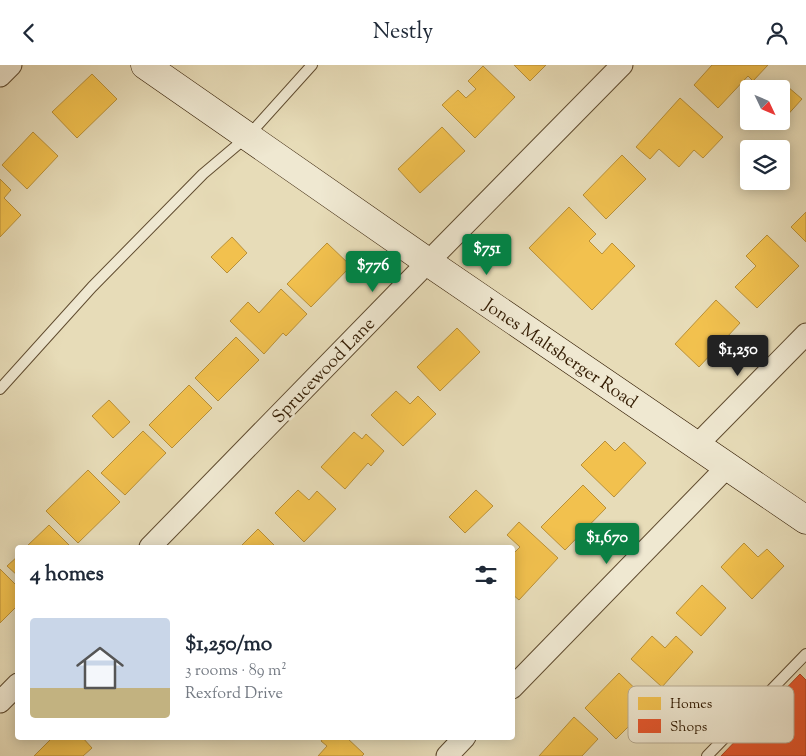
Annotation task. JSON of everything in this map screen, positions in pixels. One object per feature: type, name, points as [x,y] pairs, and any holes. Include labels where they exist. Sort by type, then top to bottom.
[{"type":"main road","name":"Jones Maltsberger Road","points":[[145,65],[428,262],[806,520]]},
{"type":"street","points":[[0,76],[11,65]]},
{"type":"street","name":"Sprucewood Lane","points":[[152,545],[622,65]]},
{"type":"street","points":[[696,446],[806,334]]},
{"type":"street","points":[[515,685],[728,466]]},
{"type":"street","points":[[0,702],[15,687]]},
{"type":"street","points":[[447,756],[462,740]]},
{"type":"lane","points":[[0,389],[92,287],[203,173],[248,136],[312,65]]},
{"type":"lane","points":[[775,686],[806,654]]},
{"type":"lane","points":[[707,756],[720,743]]},
{"type":"building: Homes","points":[[514,65],[546,65],[530,81]]},
{"type":"building: Homes","points":[[712,65],[768,65],[754,80],[748,76],[744,80],[740,80],[740,85],[718,108],[694,85]]},
{"type":"building: Homes","points":[[483,66],[515,97],[475,138],[442,105],[458,90],[466,98],[476,89],[468,81]]},
{"type":"building: Homes","points":[[92,74],[117,99],[77,138],[52,112]]},
{"type":"building: Homes","points":[[790,89],[802,99],[790,112]]},
{"type":"building: Homes","points":[[680,98],[723,137],[703,158],[694,150],[679,167],[659,149],[650,159],[636,147]]},
{"type":"building: Homes","points":[[442,127],[465,151],[420,193],[398,169]]},
{"type":"building: Homes","points":[[33,132],[58,156],[27,189],[2,165]]},
{"type":"building: Homes","points":[[622,155],[646,179],[606,219],[583,195]]},
{"type":"building: Homes","points":[[0,179],[11,190],[4,198],[21,215],[0,237]]},
{"type":"building: Homes","points":[[569,207],[596,234],[589,241],[602,254],[612,243],[635,266],[592,310],[529,248]]},
{"type":"building: Homes","points":[[806,212],[806,242],[791,227]]},
{"type":"building: Homes","points":[[767,235],[799,266],[757,308],[735,287],[756,266],[746,256]]},
{"type":"building: Homes","points":[[232,237],[247,253],[227,273],[211,257]]},
{"type":"building: Homes","points":[[327,243],[351,266],[311,307],[287,284]]},
{"type":"building: Homes","points":[[281,289],[307,314],[286,336],[283,333],[264,354],[230,321],[248,302],[259,313]]},
{"type":"building: Homes","points":[[716,300],[740,323],[699,367],[675,344]]},
{"type":"building: Homes","points":[[457,328],[480,352],[440,391],[417,367]]},
{"type":"building: Homes","points":[[236,337],[259,360],[218,401],[195,378]]},
{"type":"building: Homes","points":[[189,385],[212,408],[172,448],[149,425]]},
{"type":"building: Homes","points":[[396,391],[410,404],[418,396],[436,414],[403,446],[371,415]]},
{"type":"building: Homes","points":[[109,400],[130,422],[113,438],[92,416]]},
{"type":"building: Homes","points":[[143,431],[166,453],[125,495],[101,473]]},
{"type":"building: Homes","points":[[354,432],[362,439],[366,434],[384,451],[371,466],[368,463],[345,489],[321,467]]},
{"type":"building: Homes","points":[[605,441],[615,451],[624,442],[646,463],[614,497],[581,465]]},
{"type":"building: Homes","points":[[88,470],[120,502],[78,543],[46,511]]},
{"type":"building: Homes","points":[[583,485],[606,508],[565,550],[541,527]]},
{"type":"building: Homes","points":[[298,490],[309,500],[317,491],[336,509],[304,542],[275,513]]},
{"type":"building: Homes","points":[[476,490],[493,506],[465,533],[449,517]]},
{"type":"building: Homes","points":[[519,522],[558,558],[519,600],[515,597],[515,552],[520,547],[507,535]]},
{"type":"building: Homes","points":[[49,525],[69,545],[28,545]]},
{"type":"building: Homes","points":[[258,529],[274,545],[242,545]]},
{"type":"building: Homes","points":[[744,543],[758,557],[767,549],[784,566],[752,599],[721,567]]},
{"type":"building: Homes","points":[[15,559],[15,573],[7,566]]},
{"type":"building: Homes","points":[[0,569],[15,584],[15,608],[0,623]]},
{"type":"building: Homes","points":[[702,585],[726,608],[701,636],[676,613]]},
{"type":"building: Homes","points":[[652,636],[665,648],[676,636],[693,652],[663,686],[631,659]]},
{"type":"building: Homes","points":[[619,673],[632,686],[628,686],[628,727],[616,739],[585,708]]},
{"type":"building: Homes","points":[[574,717],[598,739],[582,756],[539,756]]},
{"type":"building: Homes","points":[[50,740],[85,740],[92,748],[83,756],[34,756]]},
{"type":"building: Homes","points":[[349,740],[364,754],[362,756],[318,756],[327,746],[321,741]]},
{"type":"building: Shops","points":[[800,674],[806,680],[806,756],[721,756],[734,743],[794,743],[794,686],[788,686]]}]
